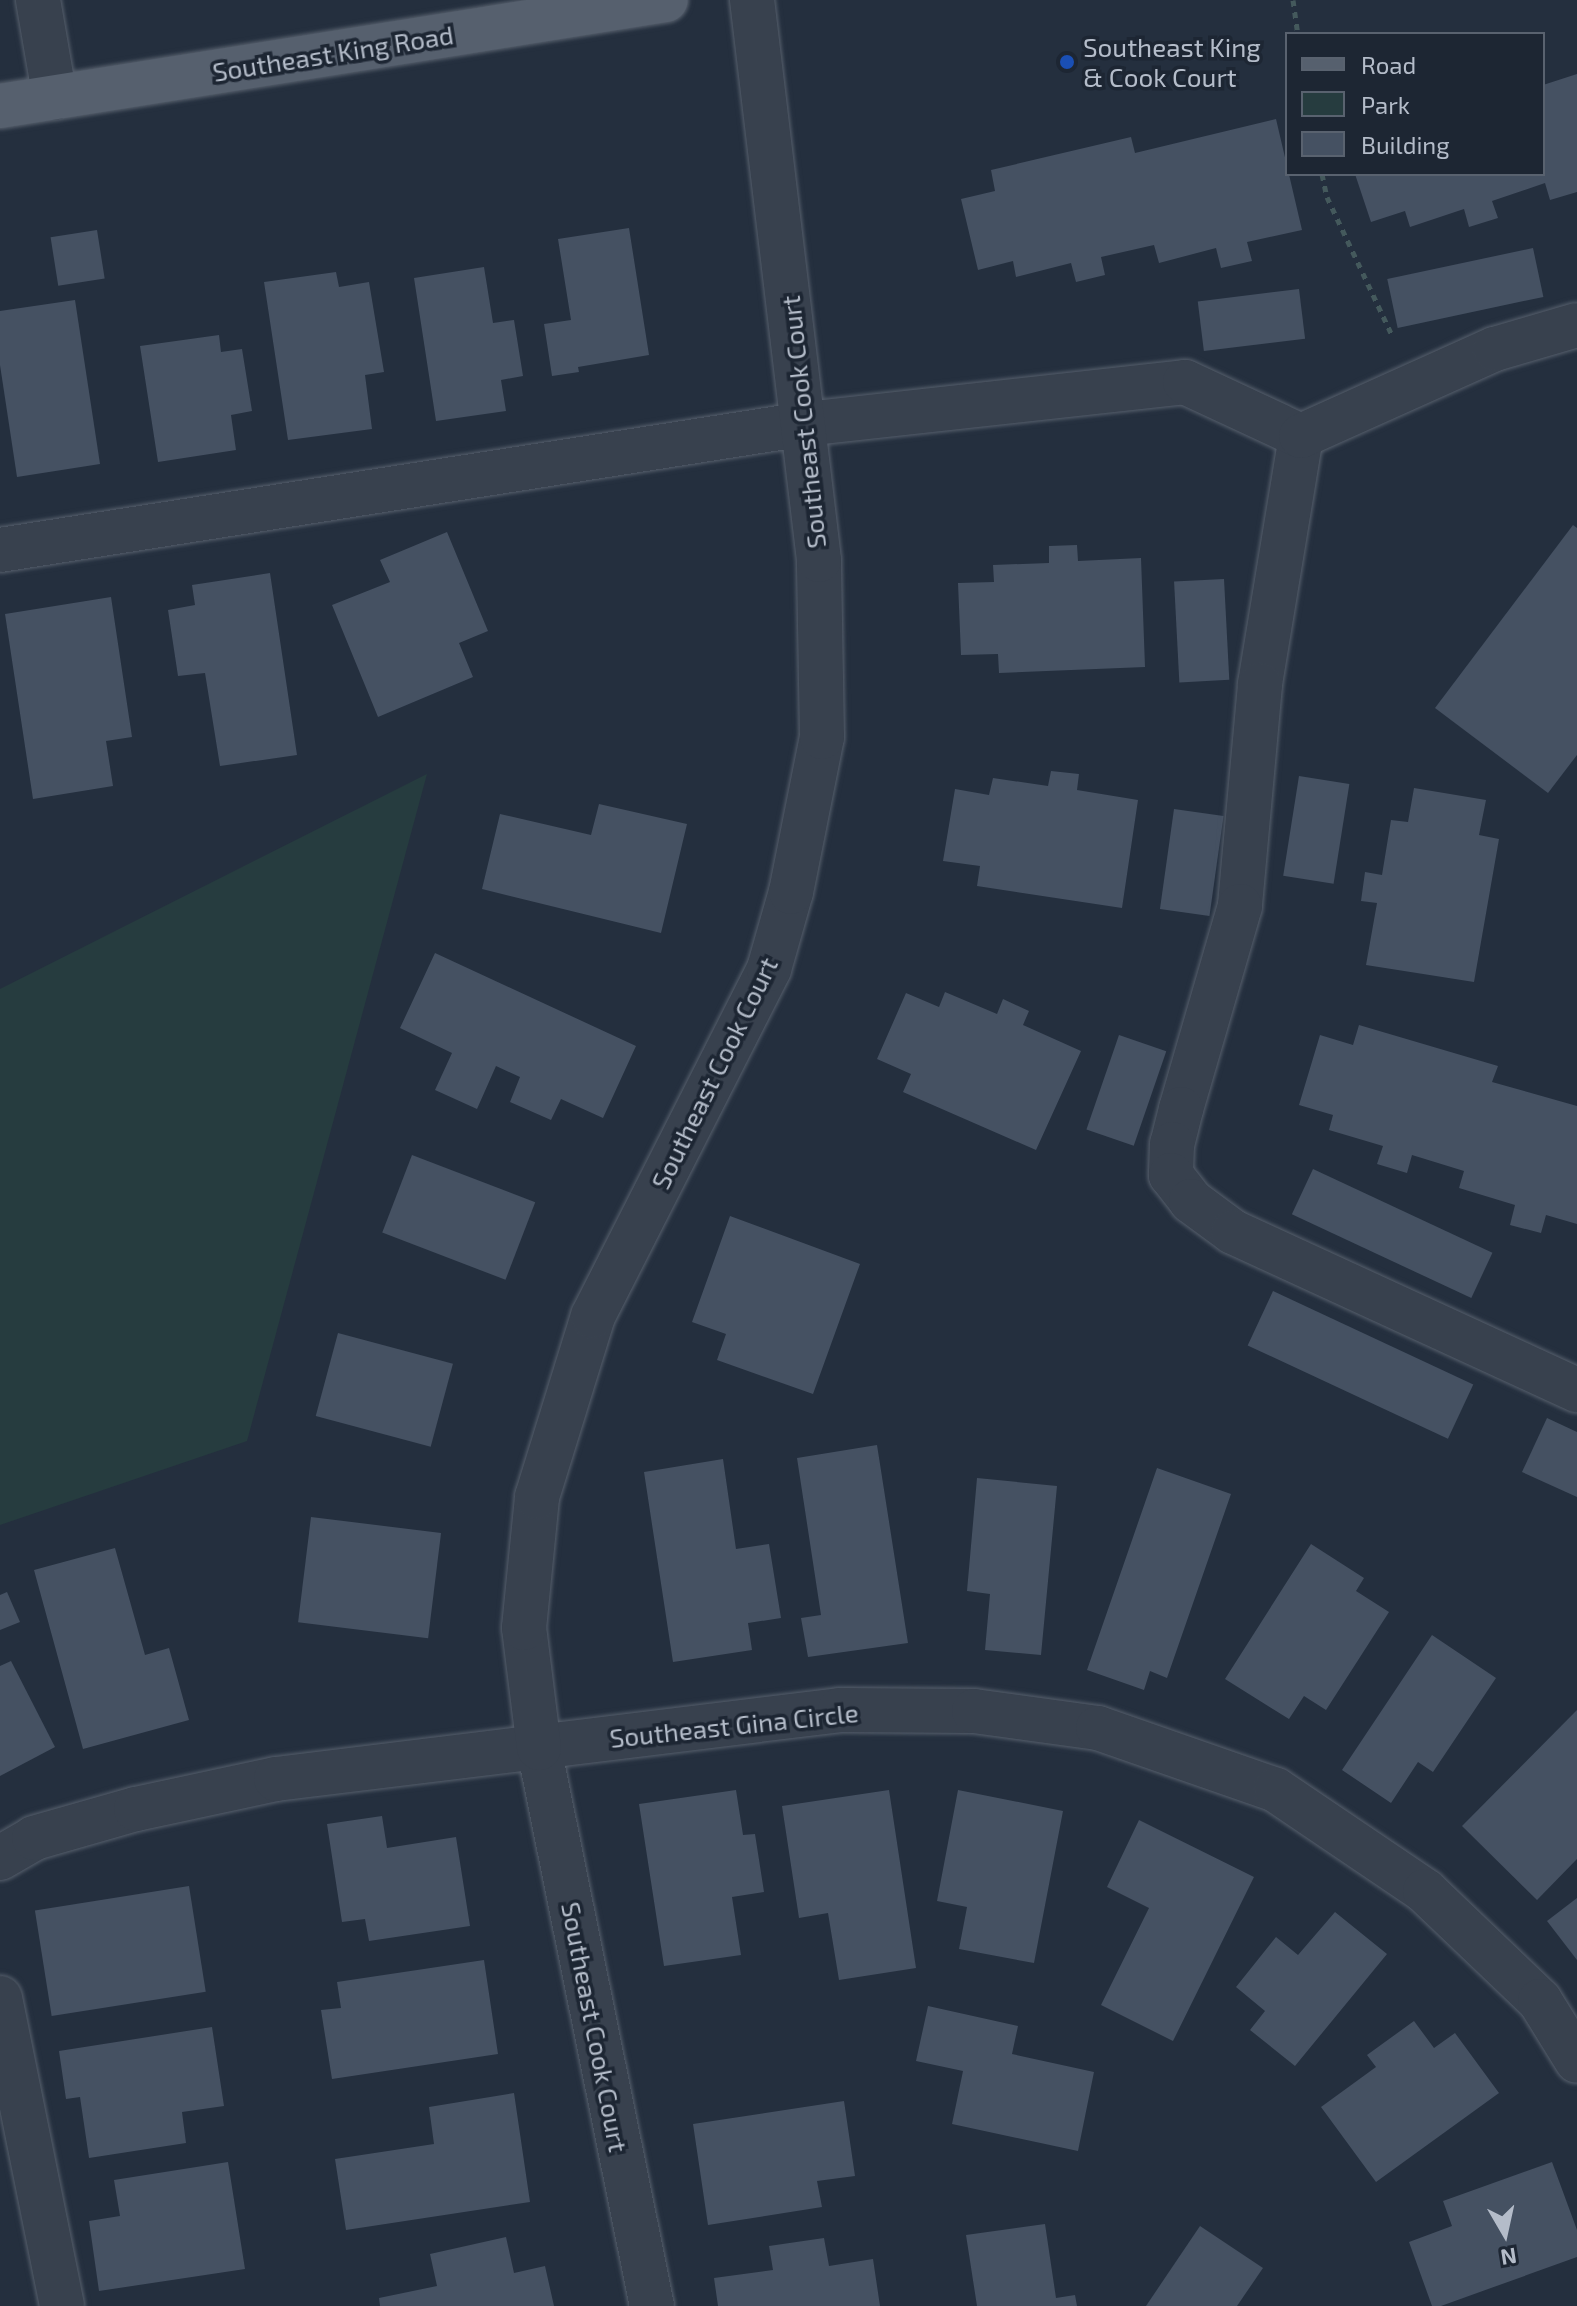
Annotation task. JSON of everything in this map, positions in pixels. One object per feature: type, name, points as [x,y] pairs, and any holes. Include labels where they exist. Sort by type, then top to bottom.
[{"type":"main road","name":"Southeast King Road","points":[[0,106],[666,0]]},
{"type":"street","points":[[38,0],[55,98]]},
{"type":"street","name":"Southeast Cook Court","points":[[652,2306],[539,1748],[524,1628],[537,1497],[593,1316],[769,969],[806,827],[822,737],[819,560],[752,0]]},
{"type":"street","points":[[0,550],[805,424],[1185,382],[1301,436],[1495,349],[1577,325]]},
{"type":"street","points":[[1301,436],[1260,685],[1240,906],[1172,1144],[1171,1175],[1191,1201],[1233,1232],[1577,1390]]},
{"type":"street","name":"Southeast Gina Circle","points":[[539,1748],[840,1710],[974,1711],[1098,1728],[1276,1790],[1425,1891],[1540,2001],[1577,2061]]},
{"type":"street","points":[[0,1858],[34,1838],[136,1809],[276,1779],[539,1748]]},
{"type":"street","points":[[0,1998],[62,2306]]},
{"type":"path","points":[[1293,0],[1298,32]]},
{"type":"path","points":[[1322,176],[1327,197],[1352,254],[1416,384]]},
{"type":"green space","points":[[427,774],[247,1441],[0,1525],[0,989]]},
{"type":"building","points":[[1577,74],[1577,192],[1550,200],[1545,183],[1492,201],[1498,218],[1469,227],[1464,209],[1410,227],[1405,211],[1371,222],[1356,176],[1545,176],[1545,84]]},
{"type":"building","points":[[1276,119],[1285,157],[1285,176],[1289,176],[1302,230],[1247,242],[1252,261],[1221,268],[1216,248],[1159,263],[1154,245],[1101,257],[1105,275],[1076,282],[1071,263],[1016,277],[1013,261],[978,270],[961,199],[995,191],[991,170],[1131,137],[1135,153]]},
{"type":"building","points":[[629,228],[649,355],[578,367],[579,372],[552,376],[544,324],[571,320],[558,239]]},
{"type":"building","points":[[97,230],[105,278],[58,286],[51,237]]},
{"type":"building","points":[[1533,248],[1543,297],[1398,328],[1387,279]]},
{"type":"building","points":[[484,267],[493,323],[514,320],[523,376],[501,380],[506,411],[436,421],[414,278]]},
{"type":"building","points":[[336,272],[339,287],[369,282],[384,372],[365,375],[372,429],[288,440],[264,282]]},
{"type":"building","points":[[1299,289],[1305,339],[1204,351],[1198,301]]},
{"type":"building","points":[[75,300],[100,464],[17,477],[0,365],[0,311]]},
{"type":"building","points":[[219,335],[221,352],[242,349],[252,411],[231,415],[236,450],[158,462],[140,346]]},
{"type":"building","points":[[1573,525],[1577,528],[1577,755],[1548,793],[1435,708]]},
{"type":"building","points":[[447,532],[488,631],[459,643],[473,677],[378,717],[332,605],[390,582],[380,560]]},
{"type":"building","points":[[1077,545],[1078,561],[1141,558],[1145,667],[999,673],[998,654],[961,655],[958,583],[994,582],[993,565],[1049,563],[1049,546]]},
{"type":"building","points":[[270,573],[297,755],[220,766],[205,673],[178,676],[168,610],[195,605],[192,585]]},
{"type":"building","points":[[1224,579],[1229,680],[1179,682],[1174,582]]},
{"type":"building","points":[[111,597],[132,737],[106,741],[113,786],[33,799],[5,614]]},
{"type":"building","points":[[1051,771],[1079,774],[1077,790],[1138,800],[1122,908],[977,886],[980,866],[943,861],[955,789],[989,795],[993,778],[1048,786]]},
{"type":"building","points":[[1299,776],[1349,784],[1334,884],[1283,876]]},
{"type":"building","points":[[1414,788],[1486,800],[1479,835],[1499,839],[1474,982],[1366,965],[1377,903],[1361,901],[1365,872],[1382,875],[1391,820],[1408,822]]},
{"type":"building","points":[[599,804],[687,824],[661,933],[482,889],[500,814],[591,835]]},
{"type":"building","points":[[1174,809],[1224,816],[1209,916],[1160,909]]},
{"type":"building","points":[[435,953],[636,1046],[603,1118],[561,1099],[551,1120],[510,1102],[520,1077],[496,1066],[477,1109],[435,1090],[452,1053],[400,1028]]},
{"type":"building","points":[[945,992],[997,1014],[1003,999],[1029,1011],[1023,1025],[1081,1051],[1036,1150],[903,1092],[911,1074],[877,1059],[906,993],[939,1007]]},
{"type":"building","points":[[1359,1025],[1498,1066],[1492,1082],[1577,1106],[1577,1224],[1546,1215],[1541,1233],[1510,1225],[1515,1205],[1459,1188],[1464,1171],[1412,1155],[1407,1173],[1377,1164],[1383,1146],[1329,1130],[1333,1115],[1299,1105],[1320,1035],[1353,1045]]},
{"type":"building","points":[[1119,1035],[1166,1051],[1134,1146],[1086,1130]]},
{"type":"building","points":[[412,1155],[535,1202],[505,1280],[382,1232]]},
{"type":"building","points":[[1313,1169],[1492,1253],[1471,1298],[1292,1214]]},
{"type":"building","points":[[730,1216],[860,1264],[813,1394],[717,1360],[726,1334],[692,1322]]},
{"type":"building","points":[[1273,1291],[1473,1384],[1448,1439],[1248,1345]]},
{"type":"building","points":[[338,1333],[453,1364],[431,1447],[316,1416]]},
{"type":"building","points":[[1547,1418],[1577,1432],[1577,1497],[1522,1472]]},
{"type":"building","points":[[877,1445],[908,1643],[808,1657],[801,1618],[821,1615],[797,1458]]},
{"type":"building","points":[[723,1459],[736,1549],[769,1544],[781,1618],[748,1623],[752,1650],[673,1662],[644,1472]]},
{"type":"building","points":[[1157,1468],[1231,1494],[1167,1678],[1150,1671],[1144,1690],[1087,1670]]},
{"type":"building","points":[[977,1478],[1057,1486],[1041,1655],[985,1650],[990,1594],[967,1591]]},
{"type":"building","points":[[311,1517],[441,1533],[428,1638],[298,1622]]},
{"type":"building","points":[[1311,1544],[1364,1578],[1356,1591],[1389,1612],[1326,1710],[1304,1696],[1289,1719],[1225,1679]]},
{"type":"building","points":[[115,1548],[145,1655],[169,1648],[189,1720],[83,1749],[34,1570]]},
{"type":"building","points":[[7,1592],[20,1622],[0,1630],[0,1595]]},
{"type":"building","points":[[1432,1635],[1496,1678],[1433,1772],[1418,1762],[1391,1803],[1342,1770]]},
{"type":"building","points":[[11,1661],[55,1747],[0,1776],[0,1666]]},
{"type":"building","points":[[1577,1710],[1577,1859],[1537,1900],[1462,1826]]},
{"type":"building","points":[[736,1790],[743,1835],[755,1834],[764,1892],[732,1897],[741,1955],[664,1966],[639,1804]]},
{"type":"building","points":[[889,1790],[916,1968],[839,1980],[828,1913],[799,1918],[782,1806]]},
{"type":"building","points":[[958,1790],[1063,1811],[1034,1963],[959,1949],[967,1907],[937,1901]]},
{"type":"building","points":[[382,1816],[387,1848],[456,1837],[470,1926],[369,1941],[365,1919],[342,1922],[327,1824]]},
{"type":"building","points":[[1139,1820],[1254,1877],[1173,2041],[1101,2005],[1149,1908],[1107,1887]]},
{"type":"building","points":[[189,1886],[206,1992],[52,2016],[35,1910]]},
{"type":"building","points":[[1577,1898],[1577,1960],[1547,1921]]},
{"type":"building","points":[[1335,1912],[1387,1954],[1295,2066],[1250,2030],[1265,2011],[1236,1987],[1276,1937],[1298,1955]]},
{"type":"building","points":[[484,1960],[498,2054],[332,2079],[321,2010],[341,2008],[337,1982]]},
{"type":"building","points":[[928,2006],[1018,2026],[1012,2054],[1094,2072],[1078,2151],[952,2124],[963,2071],[916,2061]]},
{"type":"building","points":[[1414,2021],[1434,2048],[1455,2033],[1499,2093],[1376,2182],[1321,2107],[1376,2067],[1367,2055]]},
{"type":"building","points":[[212,2027],[224,2106],[182,2112],[186,2143],[89,2158],[80,2097],[66,2099],[59,2051]]},
{"type":"building","points":[[514,2093],[530,2202],[346,2230],[335,2159],[434,2144],[429,2107]]},
{"type":"building","points":[[844,2101],[855,2176],[817,2181],[822,2207],[708,2225],[693,2124]]},
{"type":"building","points":[[228,2162],[245,2269],[99,2291],[89,2221],[120,2216],[114,2180]]},
{"type":"building","points":[[1552,2162],[1577,2230],[1577,2257],[1441,2306],[1432,2306],[1409,2242],[1452,2226],[1443,2201]]},
{"type":"building","points":[[1045,2224],[1056,2298],[1075,2295],[1077,2306],[977,2306],[966,2235]]},
{"type":"building","points":[[1200,2226],[1263,2268],[1237,2306],[1146,2306]]},
{"type":"building","points":[[506,2237],[514,2273],[545,2266],[554,2306],[380,2306],[379,2298],[437,2286],[430,2254]]},
{"type":"building","points":[[824,2238],[829,2266],[873,2259],[880,2306],[718,2306],[714,2278],[773,2270],[769,2246]]},
{"type":"place","name":"Southeast King & Cook Court","points":[[1067,62]]}]
